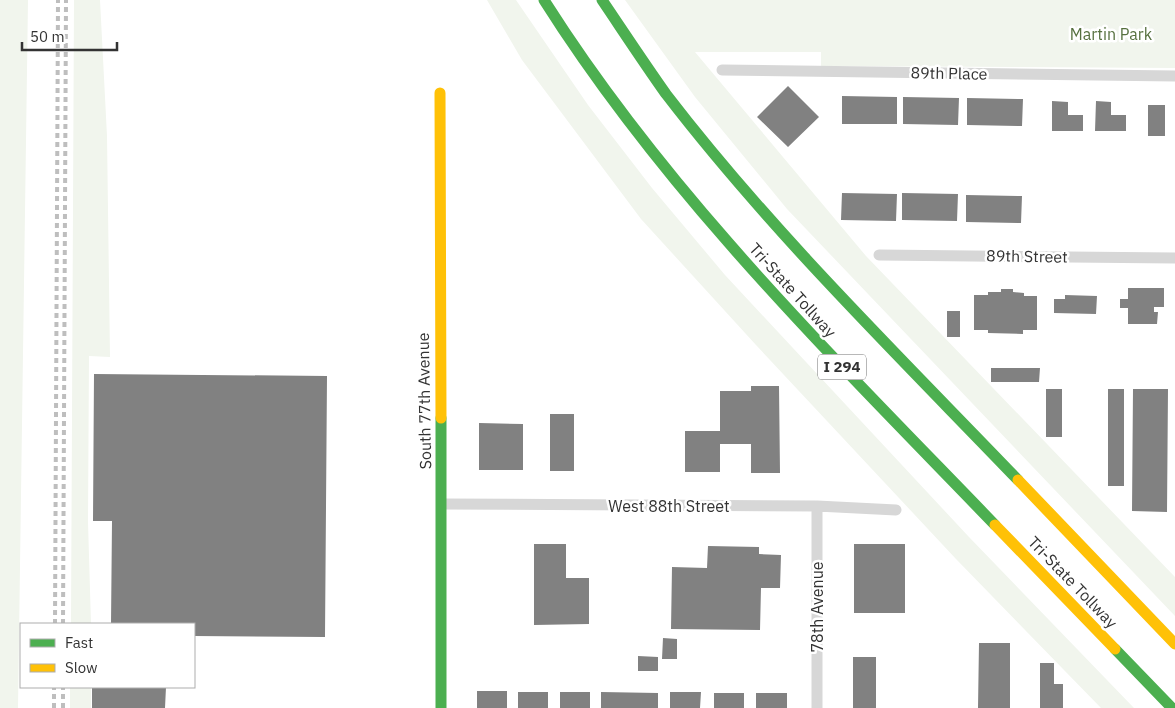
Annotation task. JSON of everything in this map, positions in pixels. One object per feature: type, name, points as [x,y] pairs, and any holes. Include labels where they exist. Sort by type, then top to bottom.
[{"type":"main road","name":"Tri-State Tollway","points":[[544,0],[561,27],[632,126],[707,220],[815,339],[1172,708]]},
{"type":"main road","name":"Tri-State Tollway","points":[[602,0],[666,93],[725,166],[802,255],[1175,644]]},
{"type":"main road","name":"South 77th Avenue","points":[[440,93],[441,708]]},
{"type":"street","name":"89th Place","points":[[722,70],[1175,76]]},
{"type":"street","name":"89th Street","points":[[879,255],[1175,258]]},
{"type":"street","name":"West 88th Street","points":[[442,504],[817,506],[896,510]]},
{"type":"street","name":"78th Avenue","points":[[816,708],[817,506]]},
{"type":"green space","points":[[0,0],[28,0],[18,708],[0,708]]},
{"type":"green space","points":[[74,0],[100,0],[107,136],[110,357],[89,356],[88,522],[91,623],[71,623]]},
{"type":"green space","points":[[487,0],[516,0],[588,105],[652,188],[725,275],[969,537],[1134,708],[1101,708],[956,559],[756,345],[641,219],[522,60]]},
{"type":"green space","name":"Martin Park","points":[[625,0],[1175,0],[1175,68],[821,66],[821,52],[695,52],[866,256],[1175,577],[1175,616],[787,209],[695,97]]},
{"type":"green space","points":[[70,688],[91,688],[91,708],[70,708]]},
{"type":"building","points":[[788,86],[819,117],[788,147],[757,117]]},
{"type":"building","points":[[842,96],[897,97],[897,124],[842,124]]},
{"type":"building","points":[[903,97],[959,98],[958,125],[903,124]]},
{"type":"building","points":[[967,98],[1023,99],[1022,126],[967,125]]},
{"type":"building","points":[[1052,101],[1068,102],[1068,115],[1083,115],[1083,131],[1052,131]]},
{"type":"building","points":[[1096,101],[1111,102],[1111,115],[1126,115],[1126,131],[1095,131]]},
{"type":"building","points":[[1148,105],[1165,105],[1165,136],[1148,136]]},
{"type":"building","points":[[842,193],[897,194],[896,221],[841,220]]},
{"type":"building","points":[[902,193],[958,194],[957,221],[902,220]]},
{"type":"building","points":[[966,195],[1022,196],[1021,223],[966,222]]},
{"type":"building","points":[[1128,288],[1164,288],[1164,307],[1154,307],[1154,312],[1158,312],[1157,324],[1128,324],[1128,308],[1120,308],[1120,299],[1128,299]]},
{"type":"building","points":[[1001,289],[1013,289],[1013,292],[1024,293],[1024,296],[1037,296],[1037,330],[1023,330],[1023,334],[988,333],[988,330],[974,330],[974,295],[988,295],[988,292],[1001,292]]},
{"type":"building","points":[[1065,295],[1097,296],[1096,314],[1054,313],[1054,299],[1065,299]]},
{"type":"building","points":[[947,311],[960,311],[960,337],[947,337]]},
{"type":"building","points":[[991,368],[1040,368],[1039,382],[991,382]]},
{"type":"building","points":[[94,374],[327,376],[325,637],[195,636],[195,623],[111,623],[112,521],[93,521]]},
{"type":"building","points":[[751,386],[779,386],[780,473],[751,473],[751,444],[720,444],[720,472],[685,472],[685,431],[720,431],[720,391],[751,391]]},
{"type":"building","points":[[1046,389],[1062,389],[1062,437],[1046,437]]},
{"type":"building","points":[[1108,389],[1124,389],[1124,486],[1108,486]]},
{"type":"building","points":[[1133,389],[1168,389],[1167,512],[1132,511]]},
{"type":"building","points":[[550,414],[574,414],[574,471],[550,471]]},
{"type":"building","points":[[479,423],[523,424],[523,470],[479,470]]},
{"type":"building","points":[[534,544],[566,544],[566,578],[589,578],[589,624],[534,625]]},
{"type":"building","points":[[854,544],[905,544],[905,613],[854,613]]},
{"type":"building","points":[[708,546],[759,547],[759,554],[781,555],[780,588],[761,588],[760,630],[671,629],[672,567],[707,568]]},
{"type":"building","points":[[663,638],[677,639],[677,659],[662,659]]},
{"type":"building","points":[[979,643],[1010,643],[1010,708],[978,708]]},
{"type":"building","points":[[638,656],[658,657],[658,671],[638,671]]},
{"type":"building","points":[[853,657],[876,657],[876,708],[853,708]]},
{"type":"building","points":[[1040,663],[1054,663],[1054,684],[1063,684],[1063,708],[1040,708]]},
{"type":"building","points":[[92,688],[166,688],[165,708],[92,708]]},
{"type":"building","points":[[477,691],[507,691],[507,708],[477,708]]},
{"type":"building","points":[[518,692],[548,692],[548,708],[518,708]]},
{"type":"building","points":[[560,692],[590,692],[590,708],[560,708]]},
{"type":"building","points":[[601,692],[658,693],[658,708],[601,708]]},
{"type":"building","points":[[670,692],[701,692],[700,708],[670,708]]},
{"type":"building","points":[[714,693],[744,693],[744,708],[714,708]]},
{"type":"building","points":[[756,693],[787,693],[787,708],[756,708]]},
{"type":"railway","points":[[55,623],[58,0]]},
{"type":"railway","points":[[63,623],[66,0]]},
{"type":"railway","points":[[54,688],[54,708]]},
{"type":"railway","points":[[63,688],[63,708]]},
{"type":"traffic: fast","points":[[544,0],[592,72],[644,141],[699,208],[815,338],[995,525]]},
{"type":"traffic: fast","points":[[602,0],[666,94],[749,195],[837,292],[1018,480]]},
{"type":"traffic: fast","points":[[441,418],[441,708]]},
{"type":"traffic: fast","points":[[1115,649],[1172,708]]},
{"type":"traffic: slow","points":[[440,93],[441,418]]},
{"type":"traffic: slow","points":[[1018,480],[1175,644]]},
{"type":"traffic: slow","points":[[995,525],[1115,649]]}]
